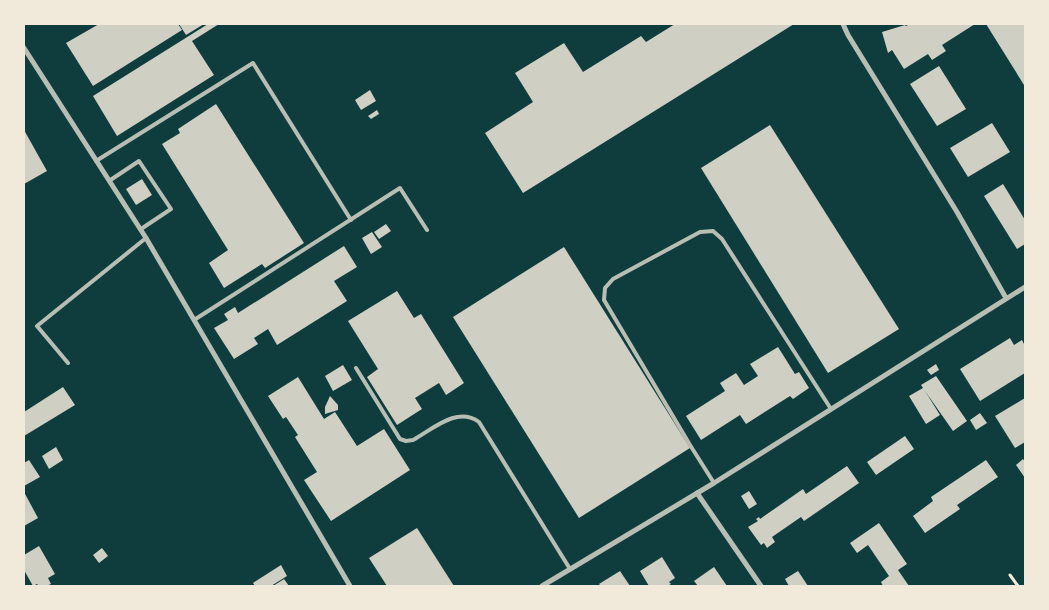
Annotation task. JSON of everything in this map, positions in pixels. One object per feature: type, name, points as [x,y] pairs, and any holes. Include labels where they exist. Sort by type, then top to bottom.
[{"type":"street","points":[[843,24],[957,212],[1006,298]]},
{"type":"street","points":[[24,48],[141,229],[350,586]]},
{"type":"street","points":[[542,586],[698,493],[1025,287]]},
{"type":"street","points":[[698,493],[761,586]]},
{"type":"lane","points":[[96,161],[252,63],[351,220]]},
{"type":"lane","points":[[109,181],[139,161],[171,209],[141,229]]},
{"type":"lane","points":[[194,320],[400,188],[427,230]]},
{"type":"lane","points":[[714,483],[604,300],[605,288],[613,279],[700,232],[713,231],[722,239],[831,409]]},
{"type":"lane","points":[[68,363],[37,326],[146,238]]},
{"type":"lane","points":[[356,368],[400,439],[406,441],[413,440],[457,416],[466,415],[473,417],[479,422],[570,569]]},
{"type":"path","points":[[1010,575],[1018,586]]},
{"type":"building","points":[[99,24],[178,24],[182,30],[93,86],[66,43]]},
{"type":"building","points":[[179,24],[204,24],[186,35]]},
{"type":"building","points":[[208,24],[219,24],[192,41],[214,75],[117,136],[93,96]]},
{"type":"building","points":[[675,24],[794,24],[523,193],[485,133],[533,102],[515,73],[564,43],[583,72],[641,36],[646,42]]},
{"type":"building","points":[[910,24],[975,24],[942,45],[946,51],[932,60],[928,54],[904,69],[892,50],[888,53],[882,32]]},
{"type":"building","points":[[986,24],[1025,24],[1024,85]]},
{"type":"building","points":[[939,66],[966,109],[937,126],[910,84]]},
{"type":"building","points":[[370,90],[376,101],[361,110],[355,100]]},
{"type":"building","points":[[216,104],[304,243],[265,268],[262,264],[224,288],[209,263],[228,250],[162,144],[180,133],[178,129]]},
{"type":"building","points":[[377,110],[379,114],[371,119],[368,116]]},
{"type":"building","points":[[992,123],[1010,152],[968,177],[950,148]]},
{"type":"building","points":[[770,125],[899,329],[828,373],[701,168]]},
{"type":"building","points":[[24,130],[47,171],[24,184]]},
{"type":"building","points":[[142,179],[152,195],[136,205],[126,189]]},
{"type":"building","points":[[1003,184],[1025,220],[1025,244],[1017,249],[984,196]]},
{"type":"building","points":[[386,224],[391,231],[379,239],[374,232]]},
{"type":"building","points":[[372,232],[382,247],[371,254],[362,238]]},
{"type":"building","points":[[344,246],[357,267],[334,281],[347,301],[277,345],[268,329],[254,338],[258,344],[234,359],[214,328],[228,320],[224,314],[235,307],[238,313]]},
{"type":"building","points":[[564,247],[690,448],[579,518],[453,317]]},
{"type":"building","points":[[397,291],[414,318],[421,314],[464,383],[446,395],[439,383],[415,398],[422,409],[397,425],[367,377],[378,369],[348,321]]},
{"type":"building","points":[[1010,338],[1014,345],[1022,340],[1025,346],[1025,373],[980,401],[960,369]]},
{"type":"building","points":[[778,347],[795,374],[799,372],[809,388],[793,399],[790,396],[746,424],[740,415],[701,440],[686,416],[725,391],[720,383],[736,373],[744,385],[758,376],[750,364]]},
{"type":"building","points":[[936,364],[939,370],[931,375],[927,370]]},
{"type":"building","points":[[343,365],[352,380],[333,391],[325,376]]},
{"type":"building","points":[[936,376],[967,421],[953,431],[925,391],[940,415],[926,424],[909,396],[923,388],[921,385]]},
{"type":"building","points":[[298,377],[324,419],[335,412],[357,446],[384,429],[410,470],[331,521],[304,480],[317,472],[295,437],[298,435],[286,417],[283,419],[268,396]]},
{"type":"building","points":[[63,387],[75,405],[24,436],[24,412]]},
{"type":"building","points":[[330,396],[338,405],[338,410],[325,414],[325,407]]},
{"type":"building","points":[[1025,398],[1025,442],[1015,448],[995,416]]},
{"type":"building","points":[[980,413],[987,423],[976,430],[970,420]]},
{"type":"building","points":[[905,436],[914,449],[876,475],[867,462]]},
{"type":"building","points":[[56,447],[63,460],[49,469],[42,456]]},
{"type":"building","points":[[1023,459],[1025,462],[1025,478],[1016,465]]},
{"type":"building","points":[[29,460],[40,477],[24,486],[24,463]]},
{"type":"building","points":[[986,460],[998,477],[957,505],[960,509],[925,533],[913,516],[933,501],[931,497]]},
{"type":"building","points":[[847,466],[859,483],[804,521],[801,517],[772,537],[775,542],[767,548],[764,543],[761,545],[748,527],[758,521],[756,519],[759,517],[760,519],[803,489],[806,494]]},
{"type":"building","points":[[749,491],[757,504],[749,509],[741,496]]},
{"type":"building","points":[[24,492],[38,518],[24,526]]},
{"type":"building","points":[[879,523],[907,564],[898,570],[909,586],[883,586],[881,582],[889,576],[868,545],[857,553],[850,543]]},
{"type":"building","points":[[417,528],[454,586],[387,586],[369,558]]},
{"type":"building","points":[[39,546],[55,574],[48,578],[51,584],[46,586],[39,586],[37,584],[33,586],[24,570],[24,555]]},
{"type":"building","points":[[102,548],[108,556],[99,563],[93,555]]},
{"type":"building","points":[[662,557],[675,578],[667,586],[649,586],[640,571]]},
{"type":"building","points":[[281,565],[287,576],[271,586],[255,586],[253,583]]},
{"type":"building","points":[[714,567],[727,586],[698,586],[694,581]]},
{"type":"building","points":[[620,571],[630,586],[601,586],[599,584]]},
{"type":"building","points":[[798,571],[808,586],[789,586],[785,579]]},
{"type":"building","points":[[284,579],[289,586],[273,586]]}]
